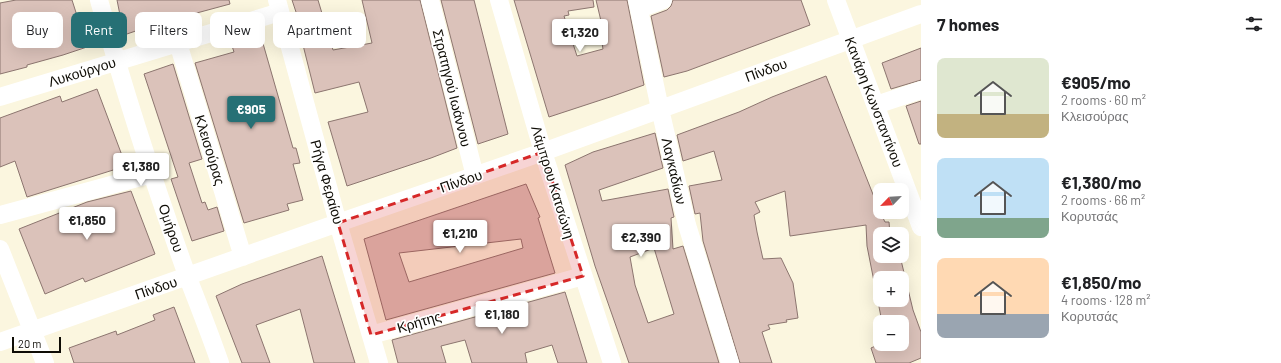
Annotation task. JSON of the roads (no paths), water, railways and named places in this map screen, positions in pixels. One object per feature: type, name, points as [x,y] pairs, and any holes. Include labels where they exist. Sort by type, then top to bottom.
[{"type":"street","name":"Ομήρου","points":[[99,0],[116,61],[152,174],[220,363]]},
{"type":"street","name":"Στρατηγού Ιωάννου","points":[[430,0],[475,176]]},
{"type":"street","name":"Λάμπρου Κατσώνη","points":[[499,0],[543,152],[612,363]]},
{"type":"street","name":"Κανάρη Κωνσταντίνου","points":[[836,0],[876,105],[915,194],[921,227]]},
{"type":"street","name":"Λαγκαδίων","points":[[648,3],[660,109],[687,225],[730,363]]},
{"type":"street","name":"Λυκούργου","points":[[202,34],[278,6]]},
{"type":"street","name":"Ρήγα Φεραίου","points":[[278,6],[338,223],[379,363]]},
{"type":"street","name":"Πίνδου","points":[[0,342],[543,152],[921,14]]},
{"type":"street","name":"Λυκούργου","points":[[0,98],[161,48]]},
{"type":"street","name":"Κλεισούρας","points":[[179,48],[242,257]]},
{"type":"street","points":[[876,105],[921,90]]},
{"type":"street","points":[[0,215],[152,174]]},
{"type":"street","points":[[0,249],[45,363]]},
{"type":"street","name":"Κρήτης","points":[[371,335],[583,276]]}]
